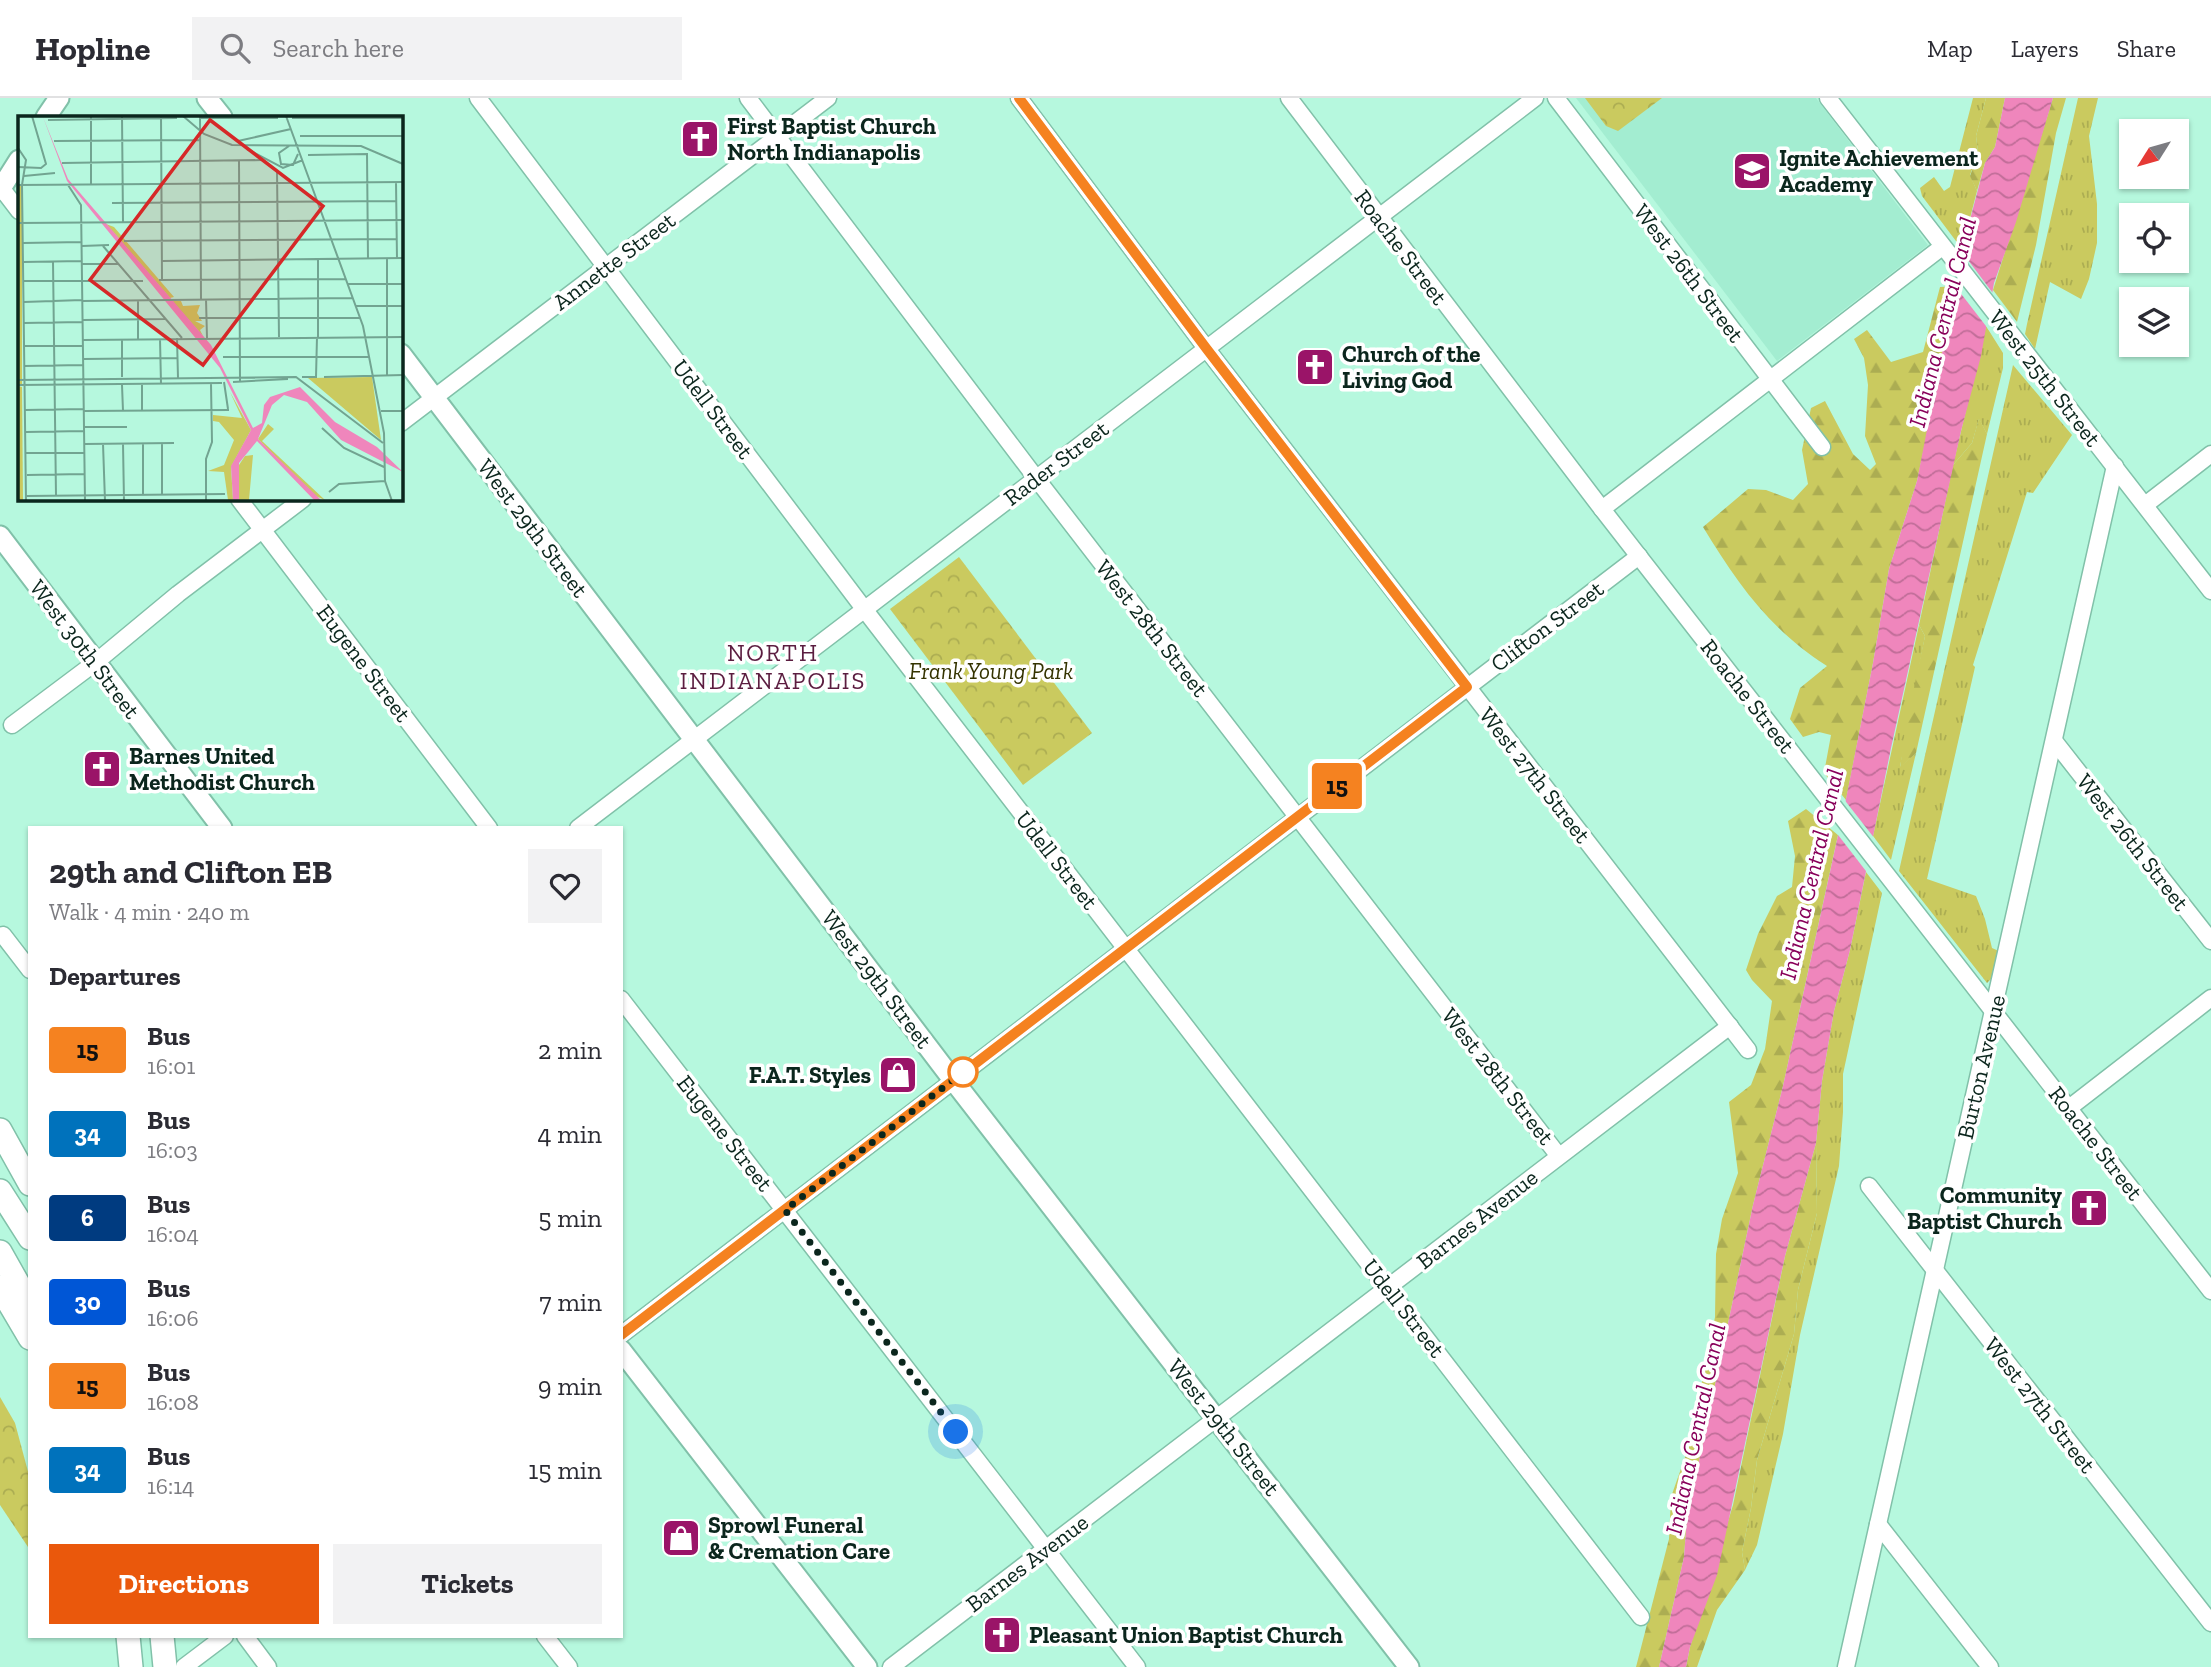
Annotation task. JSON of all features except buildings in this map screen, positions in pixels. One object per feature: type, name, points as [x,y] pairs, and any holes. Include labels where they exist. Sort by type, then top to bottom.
[{"type":"highway","points":[[0,1130],[28,1180]]},
{"type":"highway","points":[[0,1191],[28,1235]]},
{"type":"highway","points":[[0,1252],[28,1301]]},
{"type":"highway","points":[[0,1287],[28,1335]]},
{"type":"highway","points":[[162,1638],[165,1667]]},
{"type":"main road","points":[[47,116],[58,98]]},
{"type":"main road","points":[[207,98],[221,116]]},
{"type":"main road","points":[[1,188],[18,162]]},
{"type":"main road","name":"West 29th Street","points":[[402,355],[953,1080],[1409,1667]]},
{"type":"main road","name":"West 30th Street","points":[[0,536],[220,826]]},
{"type":"main road","points":[[623,1353],[866,1667]]},
{"type":"street","name":"Udell Street","points":[[478,98],[864,609],[1641,1617]]},
{"type":"street","name":"West 28th Street","points":[[748,98],[1036,478],[1559,1155]]},
{"type":"street","name":"Annette Street","points":[[402,422],[828,98]]},
{"type":"street","name":"West 27th Street","points":[[1019,98],[1206,348],[1748,1050]]},
{"type":"street","name":"Roache Street","points":[[1289,98],[1601,509],[2211,1291]]},
{"type":"street","name":"Rader Street","points":[[581,826],[1535,98]]},
{"type":"street","name":"West 26th Street","points":[[1556,98],[1822,447]]},
{"type":"street","name":"West 25th Street","points":[[1828,98],[2211,590]]},
{"type":"street","points":[[1,188],[18,210]]},
{"type":"street","points":[[1601,509],[1769,379],[1945,251]]},
{"type":"street","points":[[2145,505],[2211,454]]},
{"type":"street","name":"Burton Avenue","points":[[1846,1667],[2115,466]]},
{"type":"street","name":"Eugene Street","points":[[240,500],[487,826]]},
{"type":"street","points":[[12,725],[302,500]]},
{"type":"street","name":"Clifton Street","points":[[623,1333],[1639,556]]},
{"type":"street","name":"West 26th Street","points":[[2055,742],[2211,941]]},
{"type":"street","points":[[3,935],[28,967]]},
{"type":"street","points":[[2069,1108],[2211,998]]},
{"type":"street","name":"Eugene Street","points":[[623,1002],[1137,1667]]},
{"type":"street","name":"Barnes Avenue","points":[[891,1667],[1730,1026]]},
{"type":"street","name":"West 27th Street","points":[[1869,1186],[2211,1623]]},
{"type":"street","points":[[1878,1524],[1990,1667]]},
{"type":"street","points":[[184,1667],[222,1638]]},
{"type":"street","points":[[246,1638],[268,1667]]},
{"type":"street","points":[[547,1638],[569,1667]]},
{"type":"shaded area","name":"Ignite Achievement Academy","points":[[1576,98],[1816,98],[1928,245],[1777,361]]},
{"type":"green space","points":[[1585,98],[1662,98],[1618,131],[1606,126]]},
{"type":"green space","points":[[1973,98],[1986,98],[1976,136],[1978,153],[1970,175],[1977,191],[1962,249],[1922,196],[1920,188],[1934,177],[1944,191],[1950,187]]},
{"type":"green space","points":[[1986,98],[2005,98],[1995,147],[1985,163],[1977,191],[1970,176],[1978,153],[1976,136]]},
{"type":"green space","points":[[2053,98],[2066,98],[2056,133],[2036,245],[2017,322],[1993,290]]},
{"type":"green space","points":[[2078,98],[2098,98],[2089,136],[2097,204],[2097,243],[2089,279],[2081,299],[2050,282],[2035,349],[2025,334]]},
{"type":"green space","points":[[1955,286],[1917,481],[1889,569],[1846,800],[1824,773],[1831,735],[1819,732],[1803,737],[1790,719],[1800,688],[1827,666],[1788,637],[1756,604],[1703,527],[1748,489],[1766,490],[1793,500],[1808,484],[1802,450],[1811,408],[1825,401],[1853,454],[1870,470],[1876,464],[1865,436],[1868,385],[1864,358],[1854,339],[1867,330],[1891,362],[1923,352],[1940,287]]},
{"type":"green space","points":[[1986,326],[2003,353],[2003,368],[1987,434],[1979,419],[1972,443],[1953,465]]},
{"type":"green space","points":[[2013,365],[2072,435],[2033,493],[2027,492],[1973,665],[1975,667],[1927,879],[1976,896],[1992,948],[2001,952],[1994,976],[1987,983],[1899,871]]},
{"type":"green space","points":[[1979,418],[1987,434],[1916,753],[1900,768],[1905,730],[1925,636],[1919,625],[1953,465],[1972,443]]},
{"type":"green space","name":"Frank Young Park","points":[[959,557],[1092,733],[1023,785],[890,609]]},
{"type":"green space","points":[[1919,625],[1925,636],[1900,767],[1916,753],[1891,860],[1873,836]]},
{"type":"green space","points":[[1806,809],[1838,835],[1783,1086],[1753,1205],[1687,1518],[1684,1557],[1659,1667],[1636,1667],[1669,1539],[1671,1497],[1689,1446],[1715,1317],[1716,1254],[1722,1219],[1738,1173],[1729,1102],[1751,1085],[1765,1049],[1772,1001],[1746,970],[1758,934],[1777,896],[1792,887],[1795,856],[1788,821]]},
{"type":"green space","points":[[1866,872],[1882,893],[1843,1074],[1839,1166],[1800,1335],[1783,1434],[1757,1545],[1745,1570],[1742,1552],[1757,1460],[1794,1334],[1798,1290],[1817,1213],[1816,1143],[1822,1081],[1834,1011]]},
{"type":"green space","points":[[1816,1143],[1817,1213],[1798,1290],[1794,1334],[1757,1460],[1742,1552],[1745,1570],[1717,1610],[1697,1667],[1686,1667],[1733,1505],[1785,1256]]},
{"type":"green space","points":[[0,1397],[15,1423],[28,1472],[28,1547],[0,1505]]},
{"type":"water","points":[[2005,98],[2053,98],[2016,222],[1994,283],[1981,356],[1961,431],[1891,748],[1850,950],[1834,1011],[1822,1081],[1816,1143],[1785,1256],[1717,1575],[1690,1647],[1686,1667],[1659,1667],[1684,1557],[1687,1518],[1753,1205],[1783,1086],[1846,799],[1889,569],[1917,481],[1962,250],[1985,163],[1995,147]]},
{"type":"pier","points":[[1959,248],[1995,296],[1989,330],[1952,282]]},
{"type":"pier","points":[[1843,798],[1875,839],[1869,875],[1835,831]]},
{"type":"bus line","name":"15","points":[[623,1333],[1467,687],[1206,348],[1019,98]]},
{"type":"place","name":"First Baptist Church North Indianapolis","points":[[700,139]]},
{"type":"place","name":"Ignite Achievement Academy","points":[[1752,171]]},
{"type":"place","name":"Church of the Living God","points":[[1315,367]]},
{"type":"place","name":"Barnes United Methodist Church","points":[[102,769]]},
{"type":"place","name":"F.A.T. Styles","points":[[898,1075]]},
{"type":"place","name":"Community Baptist Church","points":[[2089,1208]]},
{"type":"place","name":"Sprowl Funeral & Cremation Care","points":[[681,1538]]},
{"type":"place","name":"Pleasant Union Baptist Church","points":[[1002,1635]]},
{"type":"district","name":"NORTH INDIANAPOLIS","points":[[773,666]]},
{"type":"route","points":[[956,1432],[785,1210],[967,1069],[963,1072]]},
{"type":"water label","name":"Indiana Central Canal","points":[[1942,322]]},
{"type":"water label","name":"Indiana Central Canal","points":[[1811,874]]},
{"type":"water label","name":"Indiana Central Canal","points":[[1695,1429]]}]
